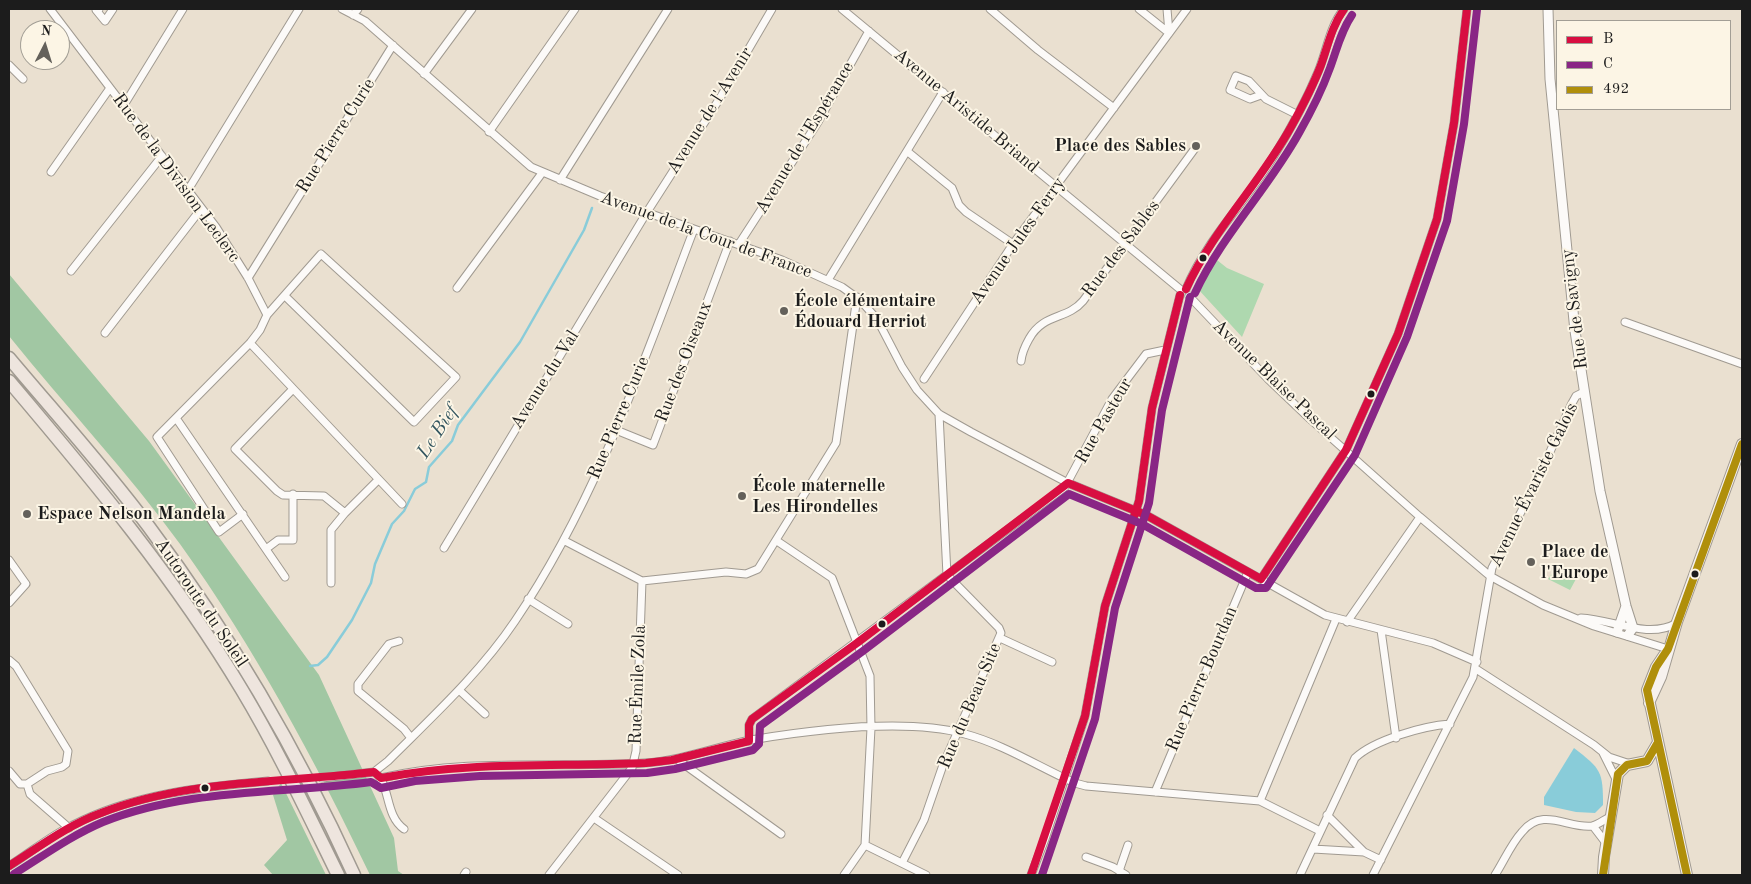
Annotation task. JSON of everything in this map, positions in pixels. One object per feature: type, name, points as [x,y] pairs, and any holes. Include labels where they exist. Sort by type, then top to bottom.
[{"type":"highway","name":"Autoroute du Soleil","points":[[9,358],[149,526],[222,631],[289,743],[354,875]]},
{"type":"highway","name":"Autoroute du Soleil","points":[[9,381],[135,534],[205,632],[242,689],[276,751],[338,875]]},
{"type":"main road","points":[[1687,875],[1649,703],[1661,677],[1677,623],[1742,444]]},
{"type":"main road","points":[[1603,875],[1616,779],[1620,770],[1650,757],[1657,744]]},
{"type":"main road","points":[[1635,764],[1655,766],[1664,774]]},
{"type":"street","name":"Rue de la Division Leclerc","points":[[50,9],[216,227],[248,278],[267,315]]},
{"type":"street","points":[[99,9],[96,10],[105,21],[113,9]]},
{"type":"street","points":[[124,105],[183,9]]},
{"type":"street","points":[[188,190],[299,9]]},
{"type":"street","name":"Avenue de la Cour de France","points":[[342,9],[356,12],[489,132],[531,167],[560,180],[739,244],[828,280],[857,298],[877,319],[902,367],[917,390],[940,414],[1068,483],[1136,510],[1336,619],[1432,643],[1476,666]]},
{"type":"street","points":[[424,74],[472,9]]},
{"type":"street","points":[[489,132],[575,9]]},
{"type":"street","points":[[560,180],[668,9]]},
{"type":"street","name":"Avenue de l'Avenir","points":[[647,212],[720,98],[772,9]]},
{"type":"street","name":"Avenue Aristide Briand","points":[[842,9],[1184,292]]},
{"type":"street","points":[[990,9],[1038,50],[1114,108]]},
{"type":"street","points":[[1139,9],[1169,33]]},
{"type":"street","points":[[1167,9],[1169,33]]},
{"type":"street","name":"Avenue Jules Ferry","points":[[924,380],[1013,244],[1187,9]]},
{"type":"street","points":[[1031,875],[1084,716],[1093,679],[1104,606],[1136,510],[1152,408],[1165,350],[1184,292],[1206,251],[1272,159],[1318,72],[1331,32],[1344,9]]},
{"type":"street","points":[[1261,579],[1346,450],[1398,334],[1437,219],[1454,123],[1467,9]]},
{"type":"street","name":"Rue de Savigny","points":[[1548,9],[1550,79],[1584,392],[1600,491],[1630,632]]},
{"type":"street","name":"Avenue de l'Espérance","points":[[739,244],[818,122],[869,31]]},
{"type":"street","name":"Rue Pierre Curie","points":[[248,278],[392,46]]},
{"type":"street","points":[[9,65],[23,80]]},
{"type":"street","points":[[51,172],[110,88]]},
{"type":"street","points":[[828,280],[943,92]]},
{"type":"street","points":[[1261,95],[1296,114]]},
{"type":"street","name":"Rue des Sables","points":[[1021,361],[1022,353],[1036,328],[1048,319],[1078,306],[1196,147]]},
{"type":"street","points":[[908,152],[952,188],[958,205],[1013,244]]},
{"type":"street","points":[[71,271],[162,156]]},
{"type":"street","points":[[457,288],[542,173]]},
{"type":"street","points":[[105,332],[201,209]]},
{"type":"street","name":"Avenue du Val","points":[[444,548],[647,212]]},
{"type":"street","name":"Rue Pierre Curie","points":[[374,772],[411,738],[472,676],[515,621],[565,541],[616,430],[694,229]]},
{"type":"street","name":"Rue des Oiseaux","points":[[616,430],[653,445],[730,241]]},
{"type":"street","points":[[243,514],[219,532],[157,437],[250,343],[260,330],[267,315],[321,254],[456,377],[414,422],[285,296]]},
{"type":"street","name":"Avenue Blaise Pascal","points":[[1184,292],[1268,379],[1420,517],[1490,576],[1542,605],[1578,618],[1590,619],[1670,645]]},
{"type":"street","points":[[565,541],[642,581],[726,572],[751,574],[758,569],[777,541],[838,435],[857,298]]},
{"type":"street","points":[[1625,322],[1742,364]]},
{"type":"street","points":[[250,343],[292,390],[402,504]]},
{"type":"street","name":"Rue Pasteur","points":[[749,741],[749,725],[752,719],[857,643],[1068,483],[1112,399],[1146,354],[1165,350]]},
{"type":"street","points":[[292,390],[235,450],[277,491],[283,494],[324,496],[345,513]]},
{"type":"street","name":"Avenue Évariste Galois","points":[[1373,875],[1450,724],[1476,666],[1490,576],[1507,537],[1536,483],[1571,405],[1576,396],[1584,392]]},
{"type":"street","points":[[940,414],[947,575]]},
{"type":"street","points":[[176,418],[285,576]]},
{"type":"street","points":[[331,583],[331,530],[378,480]]},
{"type":"street","points":[[266,549],[278,540],[293,540],[293,494]]},
{"type":"street","points":[[1347,622],[1420,517]]},
{"type":"street","points":[[777,541],[832,578],[870,676],[871,728],[865,845],[844,875]]},
{"type":"street","points":[[9,560],[26,584],[9,603]]},
{"type":"street","name":"Rue Pierre Bourdan","points":[[1156,789],[1248,572]]},
{"type":"street","name":"Rue du Beau Site","points":[[902,864],[924,820],[958,732],[1000,638],[999,628],[947,575]]},
{"type":"street","name":"Rue Émile Zola","points":[[549,875],[628,776],[633,764],[636,750],[642,581]]},
{"type":"street","points":[[528,599],[568,624]]},
{"type":"street","points":[[1617,629],[1626,606]]},
{"type":"street","points":[[1260,801],[1336,619]]},
{"type":"street","name":"Avenue Blaise Pascal","points":[[1630,632],[1667,629],[1677,623]]},
{"type":"street","points":[[1661,628],[1668,634],[1670,645]]},
{"type":"street","points":[[1381,630],[1396,738]]},
{"type":"street","points":[[1000,638],[1052,662]]},
{"type":"street","points":[[399,640],[389,644],[358,684],[358,692],[404,729],[411,738]]},
{"type":"street","points":[[9,660],[16,666],[68,751],[66,764],[47,771],[27,784],[20,784],[9,771]]},
{"type":"street","points":[[1476,666],[1594,745],[1603,753],[1616,779]]},
{"type":"street","points":[[459,690],[485,714]]},
{"type":"street","points":[[1300,875],[1355,758],[1372,746],[1426,727],[1450,724]]},
{"type":"street","points":[[381,778],[481,766],[633,764],[678,760],[749,741],[806,731],[927,728],[958,732],[1086,786],[1156,789],[1260,801],[1320,831]]},
{"type":"street","points":[[1603,753],[1635,764]]},
{"type":"street","points":[[678,760],[781,834]]},
{"type":"street","points":[[322,778],[374,772],[381,778],[395,822],[404,828]]},
{"type":"street","points":[[9,866],[68,828],[102,812],[134,801],[215,786],[268,781]]},
{"type":"street","points":[[27,784],[30,794],[68,828]]},
{"type":"street","points":[[1327,815],[1364,852]]},
{"type":"street","points":[[1495,875],[1522,832],[1530,824],[1541,820],[1554,819],[1593,826],[1610,816]]},
{"type":"street","points":[[594,818],[678,875]]},
{"type":"street","points":[[1593,826],[1606,843]]},
{"type":"street","points":[[865,845],[926,875]]},
{"type":"street","points":[[1120,871],[1128,845]]},
{"type":"street","points":[[1313,849],[1364,852],[1382,860]]},
{"type":"street","points":[[1086,857],[1126,875]]},
{"type":"green space","points":[[1212,256],[1227,268],[1264,284],[1242,337],[1198,289],[1200,279]]},
{"type":"green space","points":[[9,274],[149,441],[319,675],[394,838],[398,871],[404,875],[370,875],[328,789],[282,705],[207,583],[160,517],[9,336]]},
{"type":"green space","points":[[1556,569],[1576,579],[1570,590],[1548,579]]},
{"type":"green space","points":[[281,783],[326,875],[273,875],[264,865],[287,840],[273,795]]},
{"type":"water","points":[[1574,748],[1595,766],[1601,778],[1603,805],[1595,813],[1576,812],[1544,805],[1544,797]]},
{"type":"waterway","name":"Le Bief","points":[[310,666],[318,665],[327,657],[352,620],[371,583],[375,564],[392,524],[404,511],[415,489],[426,482],[429,467],[452,441],[458,425],[520,342],[584,230],[592,208]]},
{"type":"tunnel","points":[[268,781],[322,778]]},
{"type":"transit line","name":"B","points":[[1186,289],[1209,247],[1279,148],[1291,127],[1314,81],[1333,29],[1344,9]]},
{"type":"transit line","name":"B","points":[[9,866],[65,830],[101,813],[134,802],[202,788],[374,772],[381,778],[447,769],[480,767],[646,763],[672,760],[749,741],[749,725],[752,719],[857,643],[1068,483],[1146,515],[1261,579],[1346,450],[1398,334],[1437,219],[1454,123],[1467,9]]},
{"type":"transit line","name":"C","points":[[14,874],[91,827],[135,811],[168,803],[236,794],[371,782],[381,788],[415,781],[480,776],[647,773],[675,769],[753,750],[759,744],[760,726],[863,651],[1069,494],[1142,524],[1256,588],[1266,588],[1355,455],[1407,337],[1447,221],[1464,124],[1477,10]]},
{"type":"transit line","name":"C","points":[[1195,293],[1218,251],[1287,154],[1299,133],[1320,93],[1342,34],[1352,15]]},
{"type":"transit line","name":"B","points":[[1031,875],[1085,716],[1105,606],[1139,501],[1152,408],[1180,295]]},
{"type":"transit line","name":"C","points":[[1042,875],[1095,719],[1115,608],[1149,503],[1162,410],[1190,297]]},
{"type":"transit line","name":"492","points":[[1687,875],[1647,690],[1656,667],[1668,649],[1742,444]]},
{"type":"transit line","name":"492","points":[[1603,875],[1618,774],[1627,765],[1647,761],[1657,744]]},
{"type":"place","name":"Place des Sables","points":[[1196,146]]},
{"type":"place","name":"École élémentaire Édouard Herriot","points":[[784,311]]},
{"type":"place","name":"École maternelle Les Hirondelles","points":[[742,496]]},
{"type":"place","name":"Espace Nelson Mandela","points":[[27,514]]},
{"type":"place","name":"Place de l'Europe","points":[[1531,562]]}]
